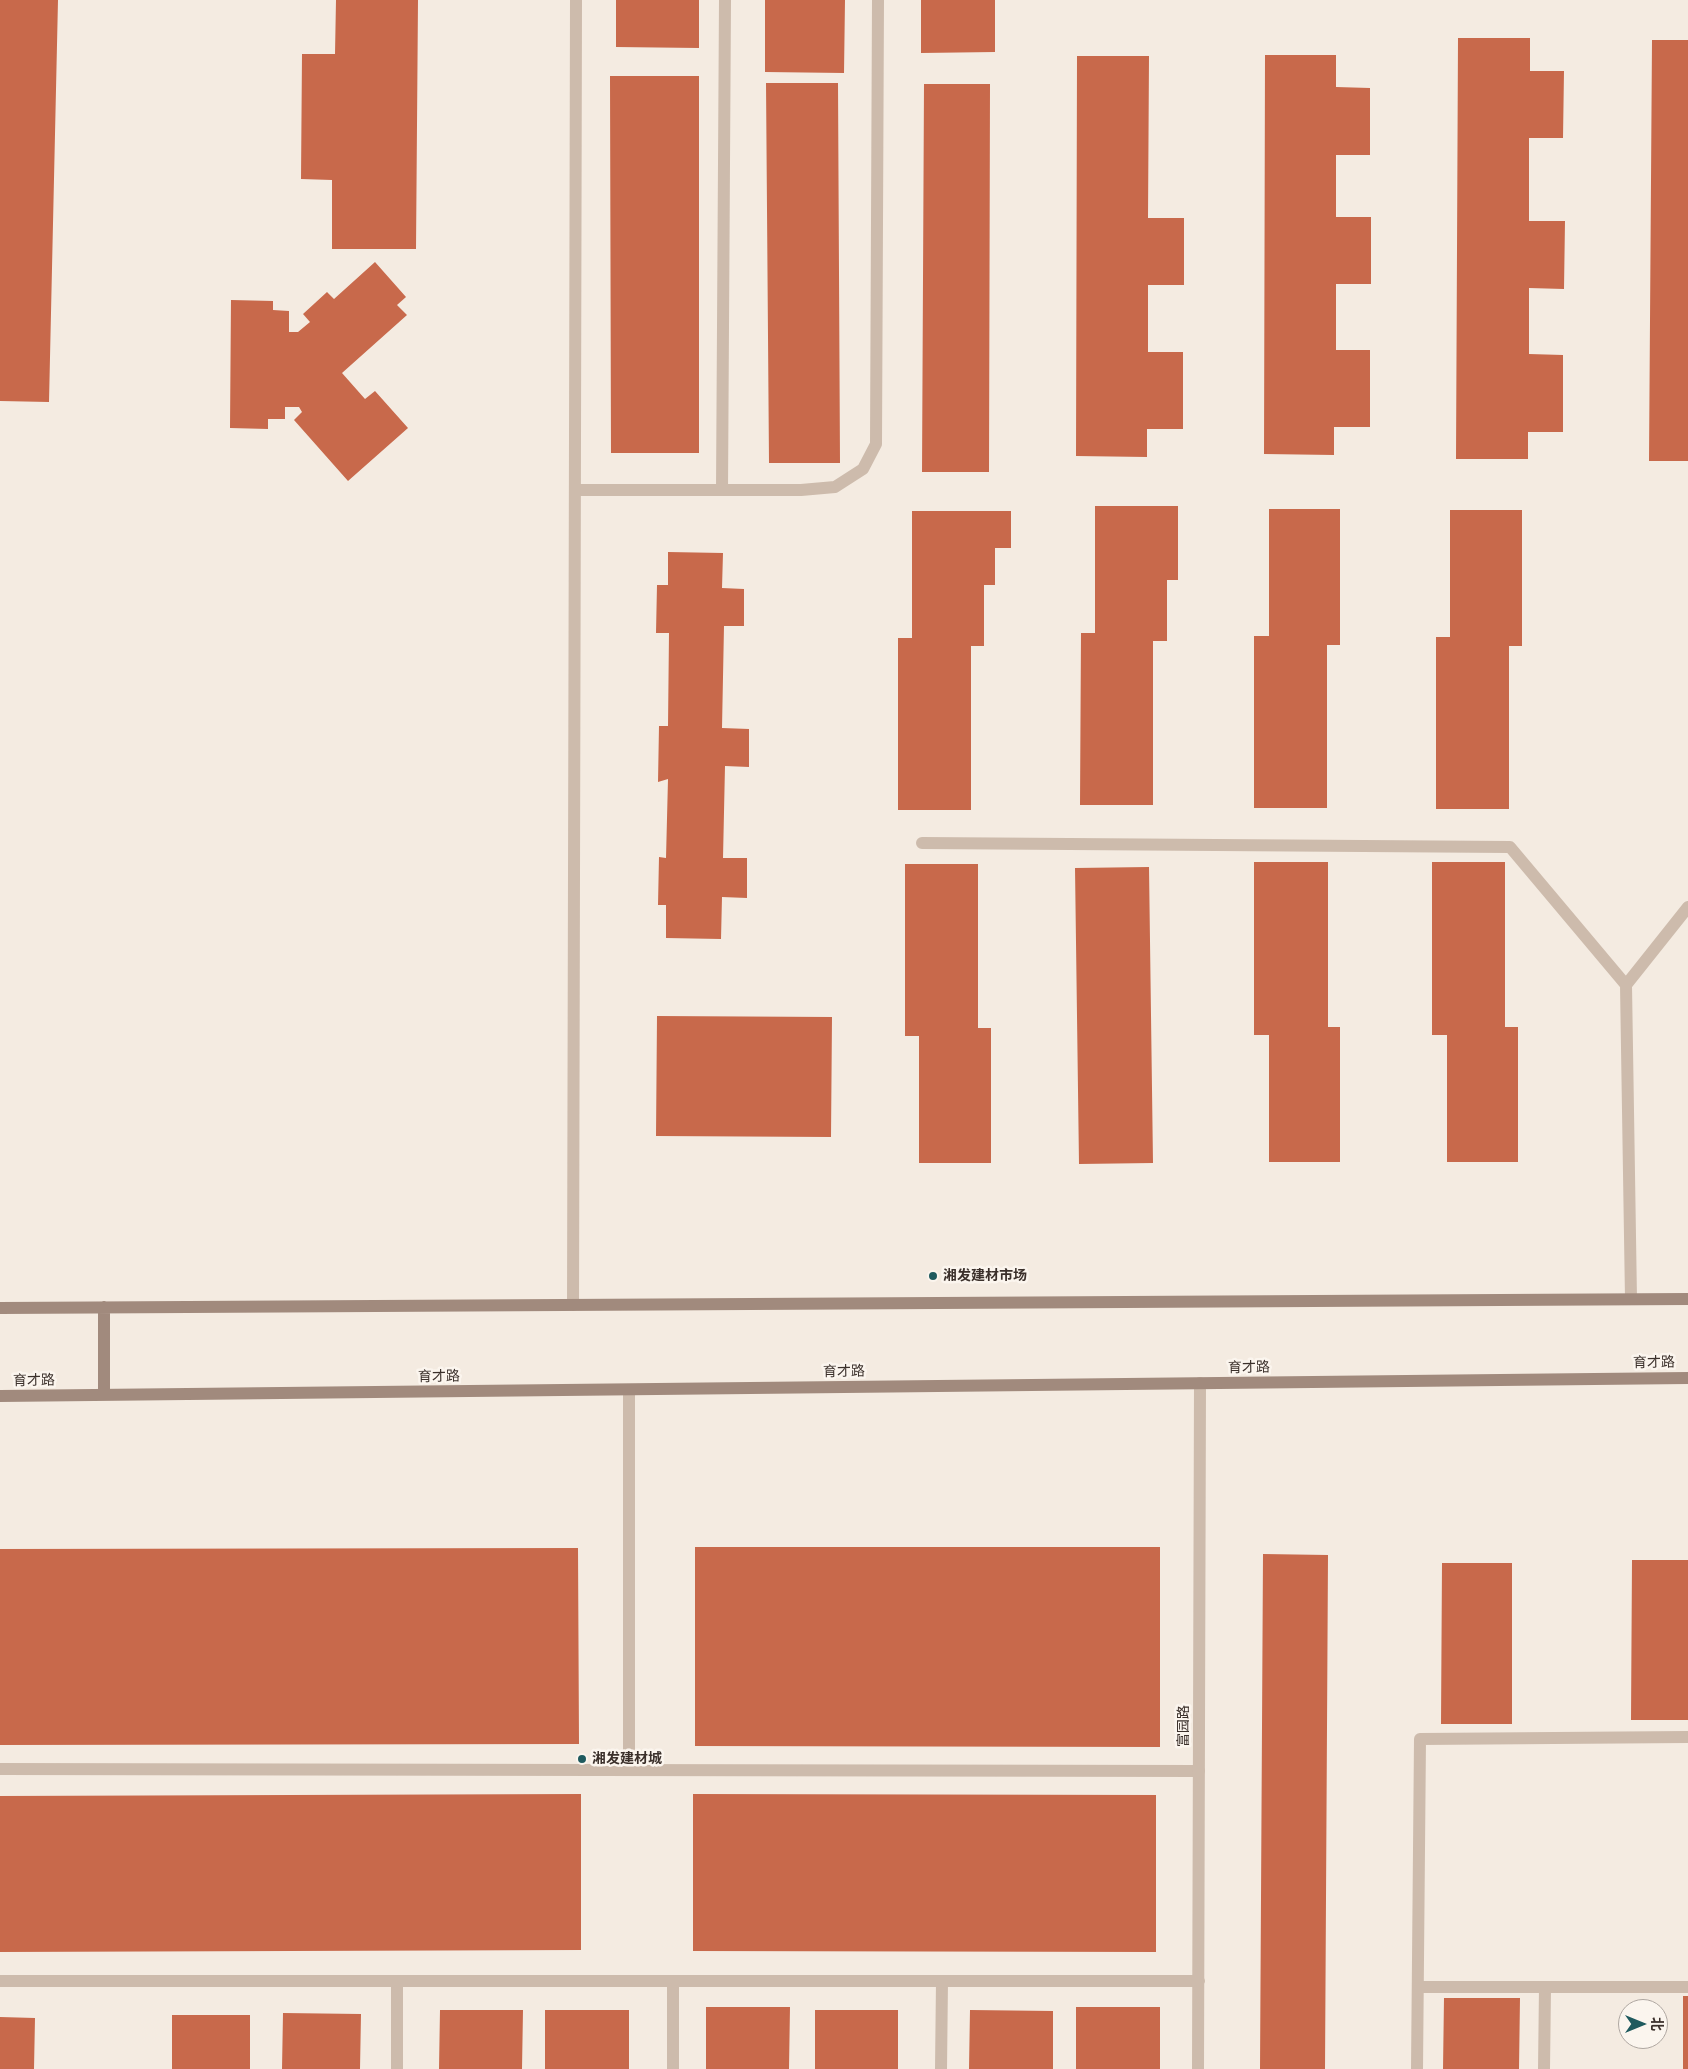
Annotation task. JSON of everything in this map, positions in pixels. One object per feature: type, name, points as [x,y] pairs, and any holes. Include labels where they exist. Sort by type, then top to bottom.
[{"type":"main road","points":[[0,1308],[1688,1299]]},
{"type":"main road","points":[[104,1307],[104,1395]]},
{"type":"main road","name":"育才路","points":[[0,1396],[1688,1378]]},
{"type":"street","points":[[573,1305],[576,0]]},
{"type":"street","points":[[722,490],[725,0]]},
{"type":"street","points":[[575,490],[801,490],[835,487],[863,469],[876,444],[878,0]]},
{"type":"street","points":[[922,843],[1510,847],[1626,984],[1631,1299]]},
{"type":"street","points":[[1626,984],[1688,907]]},
{"type":"street","name":"富园路","points":[[1198,2069],[1200,1383]]},
{"type":"street","points":[[629,1770],[630,1390]]},
{"type":"street","points":[[1417,2069],[1420,1739],[1688,1737]]},
{"type":"street","points":[[0,1769],[1199,1771]]},
{"type":"street","points":[[0,1981],[1199,1981]]},
{"type":"street","points":[[397,1981],[397,2069]]},
{"type":"street","points":[[672,2069],[673,1981]]},
{"type":"street","points":[[941,2069],[942,1981]]},
{"type":"street","points":[[1418,1987],[1688,1987]]},
{"type":"street","points":[[1544,2069],[1546,1987]]},
{"type":"building","points":[[0,0],[58,0],[49,402],[0,401]]},
{"type":"building","points":[[336,0],[418,0],[416,249],[332,249],[332,180],[301,179],[302,54],[335,54]]},
{"type":"building","points":[[616,0],[699,0],[699,48],[616,47]]},
{"type":"building","points":[[765,0],[845,0],[844,73],[765,72]]},
{"type":"building","points":[[921,0],[995,0],[995,52],[921,53]]},
{"type":"building","points":[[1458,38],[1530,38],[1530,71],[1564,71],[1563,138],[1529,138],[1529,221],[1565,221],[1564,289],[1529,288],[1529,354],[1563,355],[1563,432],[1528,432],[1528,459],[1456,459]]},
{"type":"building","points":[[1652,40],[1688,40],[1688,461],[1649,461]]},
{"type":"building","points":[[1265,55],[1336,55],[1336,87],[1370,88],[1370,155],[1336,155],[1336,217],[1371,217],[1371,284],[1336,284],[1336,350],[1370,350],[1370,427],[1334,427],[1334,455],[1264,454]]},
{"type":"building","points":[[1077,56],[1149,56],[1148,218],[1184,218],[1184,285],[1148,285],[1148,352],[1183,352],[1183,429],[1147,429],[1147,457],[1076,456]]},
{"type":"building","points":[[610,76],[699,76],[699,453],[611,453]]},
{"type":"building","points":[[766,83],[838,83],[840,463],[769,463]]},
{"type":"building","points":[[924,84],[990,84],[989,472],[922,472]]},
{"type":"building","points":[[375,262],[406,297],[397,305],[407,315],[342,373],[365,399],[375,391],[408,428],[348,481],[294,420],[302,412],[299,407],[285,407],[285,419],[268,419],[268,429],[230,428],[231,300],[273,301],[273,310],[289,311],[289,332],[298,332],[310,322],[303,314],[327,292],[334,299]]},
{"type":"building","points":[[1095,506],[1178,506],[1178,580],[1167,580],[1167,641],[1153,641],[1153,805],[1080,805],[1081,633],[1095,633]]},
{"type":"building","points":[[1269,509],[1340,509],[1340,645],[1327,645],[1327,808],[1254,808],[1254,636],[1269,636]]},
{"type":"building","points":[[1450,510],[1522,510],[1522,646],[1509,646],[1509,809],[1436,809],[1436,637],[1450,637]]},
{"type":"building","points":[[912,511],[1011,511],[1011,548],[995,548],[995,585],[984,585],[984,646],[971,646],[971,810],[898,810],[898,638],[912,638]]},
{"type":"building","points":[[668,552],[723,553],[722,588],[744,589],[744,626],[724,626],[722,728],[749,729],[749,767],[725,766],[723,858],[747,858],[747,898],[722,897],[721,939],[666,938],[666,905],[658,905],[659,857],[666,858],[668,779],[658,782],[659,726],[668,726],[669,633],[656,633],[657,585],[668,585]]},
{"type":"building","points":[[1254,862],[1328,862],[1328,1027],[1340,1027],[1340,1162],[1269,1162],[1269,1035],[1254,1035]]},
{"type":"building","points":[[1432,862],[1505,862],[1505,1027],[1518,1027],[1518,1162],[1447,1162],[1447,1035],[1432,1035]]},
{"type":"building","points":[[905,864],[978,864],[978,1028],[991,1028],[991,1163],[919,1163],[919,1036],[905,1036]]},
{"type":"building","points":[[1149,867],[1153,1163],[1079,1164],[1075,868]]},
{"type":"building","points":[[657,1016],[832,1017],[831,1137],[656,1136]]},
{"type":"building","points":[[695,1547],[1160,1547],[1160,1747],[695,1746]]},
{"type":"building","points":[[578,1548],[579,1744],[0,1745],[0,1549]]},
{"type":"building","points":[[1263,1554],[1328,1555],[1325,2069],[1260,2069]]},
{"type":"building","points":[[1632,1560],[1688,1560],[1688,1720],[1631,1720]]},
{"type":"building","points":[[1442,1563],[1512,1563],[1512,1724],[1441,1724]]},
{"type":"building","points":[[581,1794],[581,1950],[0,1952],[0,1796]]},
{"type":"building","points":[[693,1794],[1156,1795],[1156,1952],[693,1951]]},
{"type":"building","points":[[1683,1996],[1688,1996],[1688,2069],[1683,2069]]},
{"type":"building","points":[[1444,1998],[1520,1998],[1519,2069],[1443,2069]]},
{"type":"building","points":[[706,2007],[790,2007],[789,2069],[706,2069]]},
{"type":"building","points":[[1076,2007],[1160,2007],[1160,2069],[1076,2069]]},
{"type":"building","points":[[440,2010],[523,2010],[522,2069],[439,2069]]},
{"type":"building","points":[[545,2010],[629,2010],[629,2069],[545,2069]]},
{"type":"building","points":[[815,2010],[898,2010],[898,2069],[815,2069]]},
{"type":"building","points":[[970,2010],[1053,2011],[1053,2069],[969,2069]]},
{"type":"building","points":[[283,2013],[361,2014],[360,2069],[282,2069]]},
{"type":"building","points":[[172,2015],[250,2015],[250,2069],[172,2069]]},
{"type":"building","points":[[0,2017],[35,2018],[34,2069],[0,2069]]},
{"type":"place","name":"湘发建材市场","points":[[933,1276]]},
{"type":"place","name":"湘发建材城","points":[[582,1759]]}]
